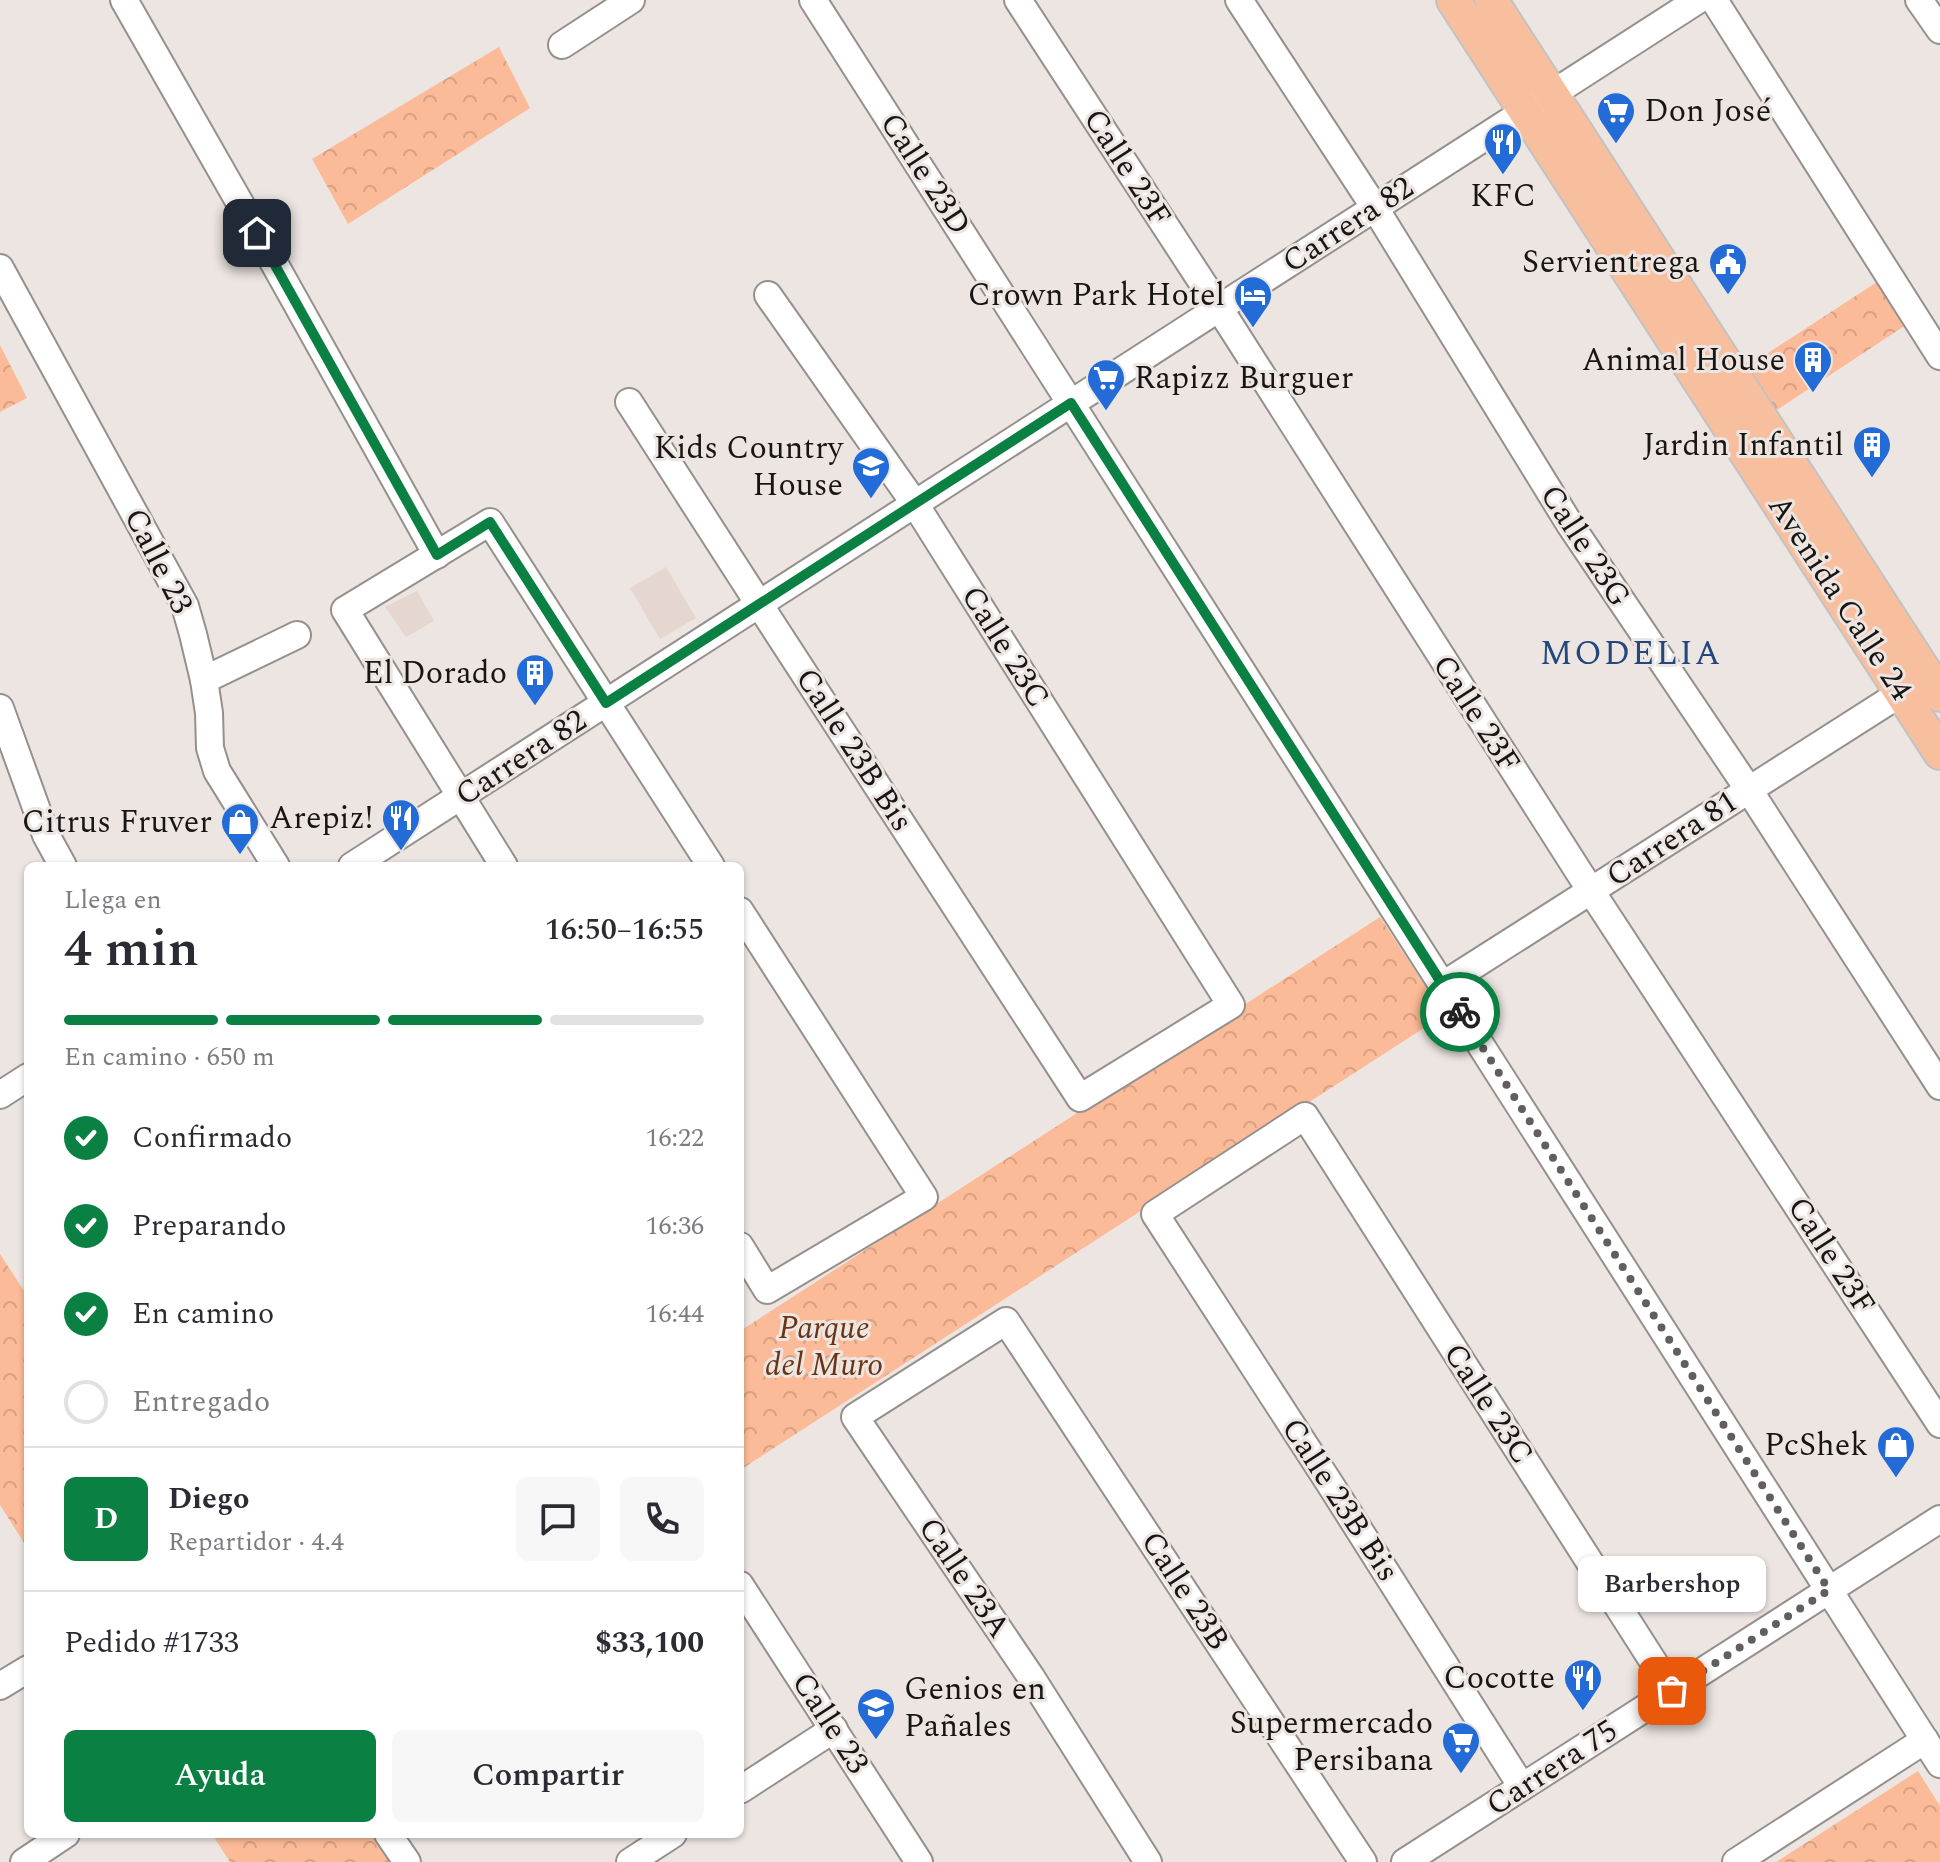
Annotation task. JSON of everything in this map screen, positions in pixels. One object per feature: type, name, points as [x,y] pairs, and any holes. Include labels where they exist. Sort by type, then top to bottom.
[{"type":"main road","name":"Avenida Calle 24","points":[[1453,0],[1538,102],[1928,685],[1940,753]]},
{"type":"main road","name":"Avenida Calle 24","points":[[1491,0],[1538,102]]},
{"type":"street","points":[[124,0],[437,555]]},
{"type":"street","points":[[562,45],[631,0]]},
{"type":"street","name":"Calle 23D","points":[[813,0],[1940,1764]]},
{"type":"street","name":"Calle 23F","points":[[1018,0],[1219,308],[1591,891],[1940,1424]]},
{"type":"street","name":"Calle 23G","points":[[1239,0],[1375,208],[1569,523],[1749,790],[1940,1086]]},
{"type":"street","name":"Carrera 82","points":[[358,862],[1698,0]]},
{"type":"street","points":[[1714,0],[1940,356]]},
{"type":"street","points":[[1919,0],[1940,30]]},
{"type":"street","name":"Calle 23","points":[[0,268],[185,606],[204,680],[210,748],[217,771],[274,862]]},
{"type":"street","name":"Calle 23C","points":[[768,295],[915,504],[1231,1005],[1080,1098]]},
{"type":"street","name":"Calle 23B Bis","points":[[629,402],[1080,1098]]},
{"type":"street","points":[[501,862],[345,610],[490,522],[708,862]]},
{"type":"street","points":[[204,680],[297,635]]},
{"type":"street","name":"Carrera 81","points":[[1443,985],[1749,790],[1928,685]]},
{"type":"street","points":[[0,708],[46,835],[61,862]]},
{"type":"street","points":[[744,917],[924,1197],[767,1290],[744,1253]]},
{"type":"street","points":[[0,1095],[24,1080]]},
{"type":"street","name":"Calle 23C","points":[[1155,1214],[1305,1116],[1672,1691]]},
{"type":"street","name":"Calle 23B Bis","points":[[1155,1214],[1522,1787]]},
{"type":"street","name":"Calle 23B","points":[[855,1417],[1006,1321],[1363,1862]]},
{"type":"street","name":"Calle 23A","points":[[855,1417],[1031,1677],[1148,1862]]},
{"type":"street","name":"Carrera 75","points":[[1405,1862],[1940,1519]]},
{"type":"street","name":"Calle 23","points":[[744,1596],[919,1862]]},
{"type":"street","points":[[0,1686],[24,1671]]},
{"type":"street","points":[[744,1787],[834,1729]]},
{"type":"street","points":[[1736,1862],[1925,1740]]},
{"type":"street","points":[[24,1862],[60,1838]]},
{"type":"street","points":[[391,1838],[407,1862]]},
{"type":"street","points":[[630,1862],[667,1838]]},
{"type":"shaded area","points":[[666,567],[696,618],[660,639],[630,588]]},
{"type":"shaded area","points":[[417,591],[434,621],[406,637],[385,607]]},
{"type":"green space","points":[[499,47],[530,108],[348,224],[312,159]]},
{"type":"green space","points":[[1883,278],[1912,321],[1774,412],[1745,368]]},
{"type":"green space","points":[[0,345],[27,398],[0,412]]},
{"type":"green space","name":"Parque del Muro","points":[[1380,917],[1444,1015],[744,1467],[744,1328]]},
{"type":"green space","points":[[0,1254],[24,1291],[24,1543],[0,1505]]},
{"type":"green space","points":[[1918,1771],[1940,1806],[1940,1862],[1776,1862]]},
{"type":"green space","points":[[215,1838],[379,1838],[394,1862],[230,1862]]},
{"type":"way so far","points":[[1460,1012],[1829,1590],[1672,1691]]},
{"type":"place","name":"Don José","points":[[1616,145]]},
{"type":"place","name":"KFC","points":[[1503,176]]},
{"type":"place","name":"Servientrega","points":[[1728,296]]},
{"type":"place","name":"Crown Park Hotel","points":[[1253,329]]},
{"type":"place","name":"Animal House","points":[[1813,394]]},
{"type":"place","name":"Rapizz Burguer","points":[[1106,412]]},
{"type":"place","name":"Jardin Infantil","points":[[1872,479]]},
{"type":"place","name":"Kids Country House","points":[[871,500]]},
{"type":"place","name":"El Dorado","points":[[535,707]]},
{"type":"place","name":"Arepiz!","points":[[401,852]]},
{"type":"place","name":"Citrus Fruver","points":[[240,856]]},
{"type":"place","name":"PcShek","points":[[1896,1479]]},
{"type":"place","name":"Barbershop","points":[[1672,1691]]},
{"type":"place","name":"Cocotte","points":[[1583,1712]]},
{"type":"place","name":"Genios en Pañales","points":[[876,1741]]},
{"type":"place","name":"Supermercado Persibana","points":[[1461,1775]]},
{"type":"district","name":"MODELIA","points":[[1631,654]]},
{"type":"route","points":[[257,233],[437,555],[490,522],[606,703],[1071,403],[1460,1012]]}]
